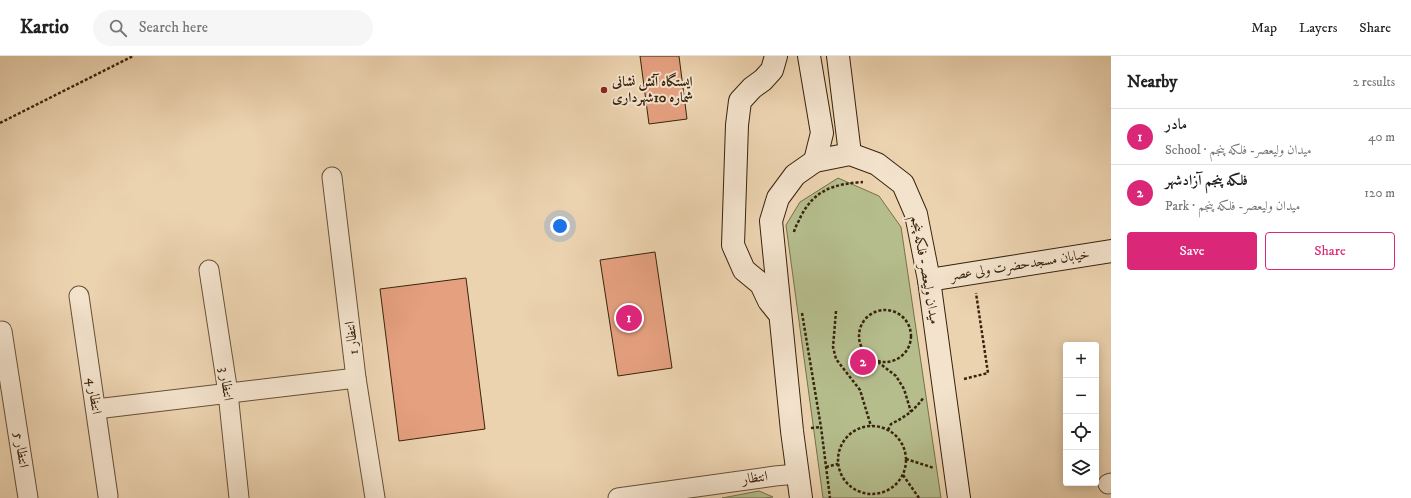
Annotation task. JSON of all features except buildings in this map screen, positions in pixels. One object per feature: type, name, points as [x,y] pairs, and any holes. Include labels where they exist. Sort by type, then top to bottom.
[{"type":"main road","points":[[776,56],[772,70],[764,80],[752,88],[740,101],[737,125],[733,245],[744,270],[762,284],[769,301],[780,316]]},
{"type":"main road","points":[[809,56],[822,133],[815,162]]},
{"type":"main road","points":[[801,498],[797,474],[771,221],[778,198],[795,175],[815,162],[850,154],[838,56]]},
{"type":"main road","name":"میدان ولیعصر- فلکه پنجم","points":[[850,154],[877,164],[903,184],[916,214],[929,280],[959,498]]},
{"type":"main road","name":"خیابان مسجدحضرت ولی عصر","points":[[929,280],[1111,250]]},
{"type":"street","name":"انتظار 1","points":[[332,177],[356,378],[375,498]]},
{"type":"street","name":"انتظار 3","points":[[209,270],[228,393],[239,498]]},
{"type":"street","name":"انتظار 4","points":[[79,296],[108,496]]},
{"type":"street","name":"انتظار 5","points":[[2,331],[28,498]]},
{"type":"street","points":[[96,409],[356,378]]},
{"type":"street","name":"انتظار","points":[[618,498],[797,474]]},
{"type":"path","points":[[0,123],[133,56]]},
{"type":"path","points":[[794,238],[794,230],[813,198],[831,187],[843,183],[863,182],[869,185]]},
{"type":"path","points":[[802,308],[830,498]]},
{"type":"path","points":[[877,362],[886,363],[901,358],[907,352],[911,344],[911,328],[907,320],[894,311],[885,310],[874,313],[864,321],[860,328],[860,344],[864,352],[870,358],[896,376],[904,389],[911,412]]},
{"type":"path","points":[[836,311],[833,347],[836,359],[860,390],[871,426]]},
{"type":"path","points":[[871,426],[888,430],[895,435],[905,450],[906,459],[903,475],[893,487],[878,494],[869,495],[851,488],[845,482],[840,473],[838,464],[838,455],[846,438],[853,431],[862,427],[871,426]]},
{"type":"path","points":[[906,459],[956,474]]},
{"type":"path","points":[[826,467],[838,464]]},
{"type":"path","points":[[903,475],[919,498]]},
{"type":"green space","points":[[838,178],[879,196],[901,227],[941,498],[823,498],[786,225],[800,202]]},
{"type":"green space","points":[[759,491],[773,497],[722,498]]},
{"type":"place","name":"ایستگاه آتش نشانی شماره 10شهرداری","points":[[604,90]]},
{"type":"place","name":"مادر","points":[[629,318]]},
{"type":"place","name":"فلکه پنجم آزادشهر","points":[[863,362]]}]
